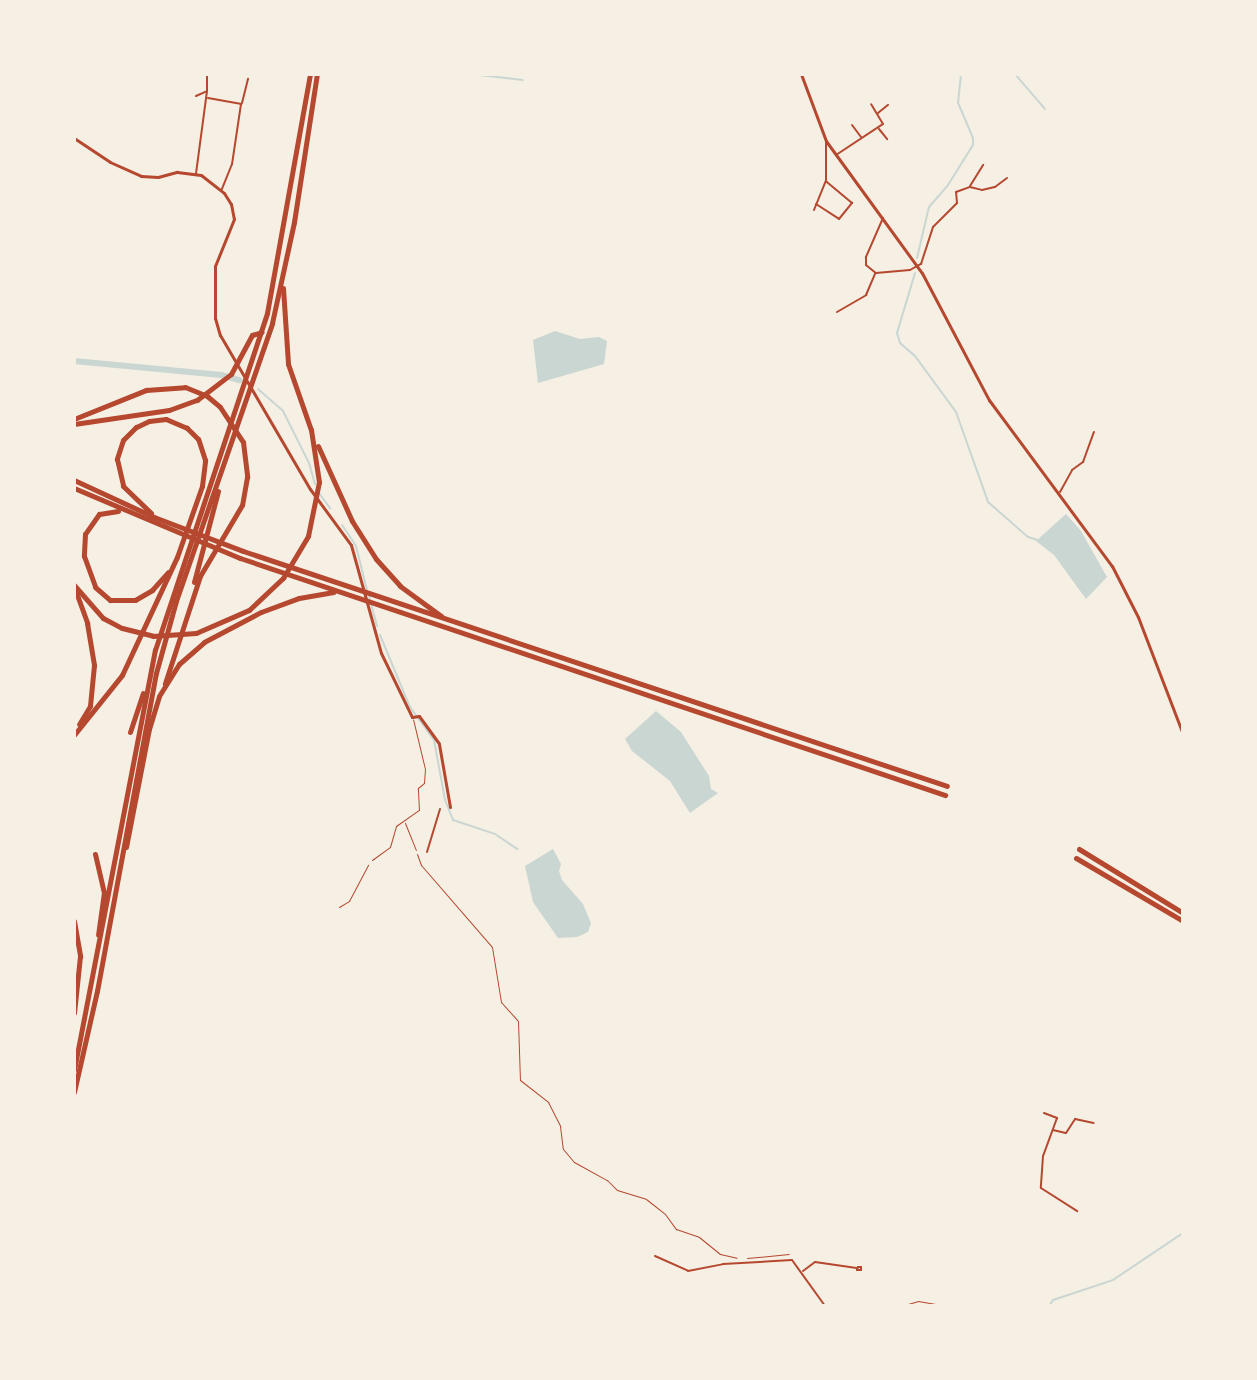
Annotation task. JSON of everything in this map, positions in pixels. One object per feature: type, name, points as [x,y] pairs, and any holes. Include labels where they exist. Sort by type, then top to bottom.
[{"type":"highway","points":[[130,732],[262,332],[275,282],[310,74]]},
{"type":"highway","points":[[118,876],[160,660],[266,345],[282,280],[317,74]]},
{"type":"highway","points":[[282,280],[288,364],[311,430],[347,511],[376,559],[413,597],[449,621]]},
{"type":"highway","points":[[74,421],[183,406],[220,385],[252,335],[262,332]]},
{"type":"highway","points":[[74,421],[146,390],[178,386],[198,391],[215,402],[231,420],[243,442],[247,477],[242,505],[190,598]]},
{"type":"highway","points":[[154,517],[132,498],[118,475],[121,446],[136,427],[149,421],[166,419],[191,431],[204,453],[202,486]]},
{"type":"highway","points":[[74,587],[103,618],[134,632],[163,636],[196,633],[236,618],[272,591],[304,546],[316,508],[318,470],[311,430]]},
{"type":"highway","points":[[74,733],[122,675],[177,557],[202,486],[223,445]]},
{"type":"highway","points":[[74,1092],[149,729],[190,598],[226,459]]},
{"type":"highway","points":[[74,480],[168,526]]},
{"type":"highway","points":[[74,488],[136,516]]},
{"type":"highway","points":[[177,557],[159,583],[143,597],[124,602],[103,595],[86,567],[85,534],[99,514],[115,510],[136,516],[342,592],[945,795]]},
{"type":"highway","points":[[242,555],[385,599],[947,786]]},
{"type":"highway","points":[[74,587],[87,623],[94,665],[90,706],[74,733]]},
{"type":"highway","points":[[165,683],[190,652],[231,627],[299,598],[325,591],[342,592]]},
{"type":"highway","points":[[74,1070],[155,650]]},
{"type":"highway","points":[[1079,849],[1149,896]]},
{"type":"highway","points":[[95,854],[104,892],[99,944]]},
{"type":"highway","points":[[1076,858],[1183,913]]},
{"type":"highway","points":[[1158,901],[1183,921]]},
{"type":"highway","points":[[74,921],[80,956],[74,1013]]},
{"type":"street","points":[[196,174],[208,98],[207,74]]},
{"type":"street","points":[[801,74],[826,141],[917,266],[989,400],[1112,566],[1138,617],[1183,734]]},
{"type":"street","points":[[221,190],[232,164],[248,79]]},
{"type":"street","points":[[196,96],[207,91]]},
{"type":"street","points":[[208,98],[241,104]]},
{"type":"street","points":[[827,160],[878,128],[883,121],[871,104]]},
{"type":"street","points":[[878,113],[888,105]]},
{"type":"street","points":[[852,125],[863,139]]},
{"type":"street","points":[[878,128],[887,139]]},
{"type":"street","points":[[74,138],[110,162],[141,176],[196,174],[221,190],[231,204],[234,219],[215,266],[215,318],[263,410],[310,489],[351,545],[381,653],[412,717],[419,716],[439,744],[450,807]]},
{"type":"street","points":[[814,210],[826,181],[826,141]]},
{"type":"street","points":[[970,187],[983,165]]},
{"type":"street","points":[[883,217],[866,257],[866,265],[876,273],[910,270],[921,264],[933,227],[957,203],[956,192],[970,187],[982,190],[995,187],[1007,178]]},
{"type":"street","points":[[816,204],[839,219],[852,203],[826,181]]},
{"type":"street","points":[[837,312],[866,295],[876,273]]},
{"type":"street","points":[[1059,493],[1072,470],[1083,462],[1094,432]]},
{"type":"street","points":[[427,852],[440,809]]},
{"type":"street","points":[[1044,1113],[1057,1118],[1043,1156],[1041,1188],[1077,1211]]},
{"type":"street","points":[[1052,1129],[1066,1133],[1075,1119],[1094,1123]]},
{"type":"street","points":[[655,1256],[688,1271],[723,1264],[792,1260],[825,1306]]},
{"type":"street","points":[[802,1272],[815,1262],[857,1268]]},
{"type":"lane","points":[[372,860],[390,847],[396,826],[418,814],[418,788],[425,778],[420,741],[412,717]]},
{"type":"lane","points":[[404,820],[416,850]]},
{"type":"path","points":[[416,850],[421,865],[492,947],[497,962],[501,1002],[518,1021],[520,1080],[548,1102],[560,1126],[563,1149],[574,1162],[607,1180],[617,1190],[646,1199],[665,1214],[676,1229],[699,1237],[720,1254],[739,1258],[784,1253],[792,1260]]},
{"type":"path","points":[[339,907],[349,901],[372,860]]},
{"type":"path","points":[[901,1306],[925,1301],[946,1306]]},
{"type":"shaded area","points":[[555,331],[580,339],[599,337],[607,341],[604,364],[538,383],[533,340]]},
{"type":"shaded area","points":[[1066,514],[1081,531],[1107,577],[1086,599],[1054,555],[1036,541]]},
{"type":"shaded area","points":[[656,711],[681,732],[709,776],[711,789],[718,793],[690,813],[670,781],[632,751],[625,739]]},
{"type":"shaded area","points":[[553,849],[561,864],[559,871],[562,880],[583,904],[591,923],[588,932],[577,937],[558,938],[533,902],[525,866]]},
{"type":"waterway","points":[[471,74],[523,80]]},
{"type":"waterway","points":[[917,258],[929,207],[948,185],[973,145],[958,103],[961,74]]},
{"type":"waterway","points":[[1015,74],[1045,109]]},
{"type":"waterway","points":[[915,273],[897,333],[900,343],[915,356],[956,412],[988,502],[1028,537],[1038,540]]},
{"type":"waterway","points":[[74,361],[221,375],[239,380]]},
{"type":"waterway","points":[[258,389],[283,411],[309,463],[315,484]]},
{"type":"waterway","points":[[319,493],[330,508]]},
{"type":"waterway","points":[[342,525],[356,546],[367,590]]},
{"type":"waterway","points":[[369,596],[377,626]]},
{"type":"waterway","points":[[380,635],[410,707],[434,740],[445,800],[453,820],[495,834],[517,849]]},
{"type":"waterway","points":[[1049,1306],[1053,1300],[1113,1280],[1183,1233]]}]
